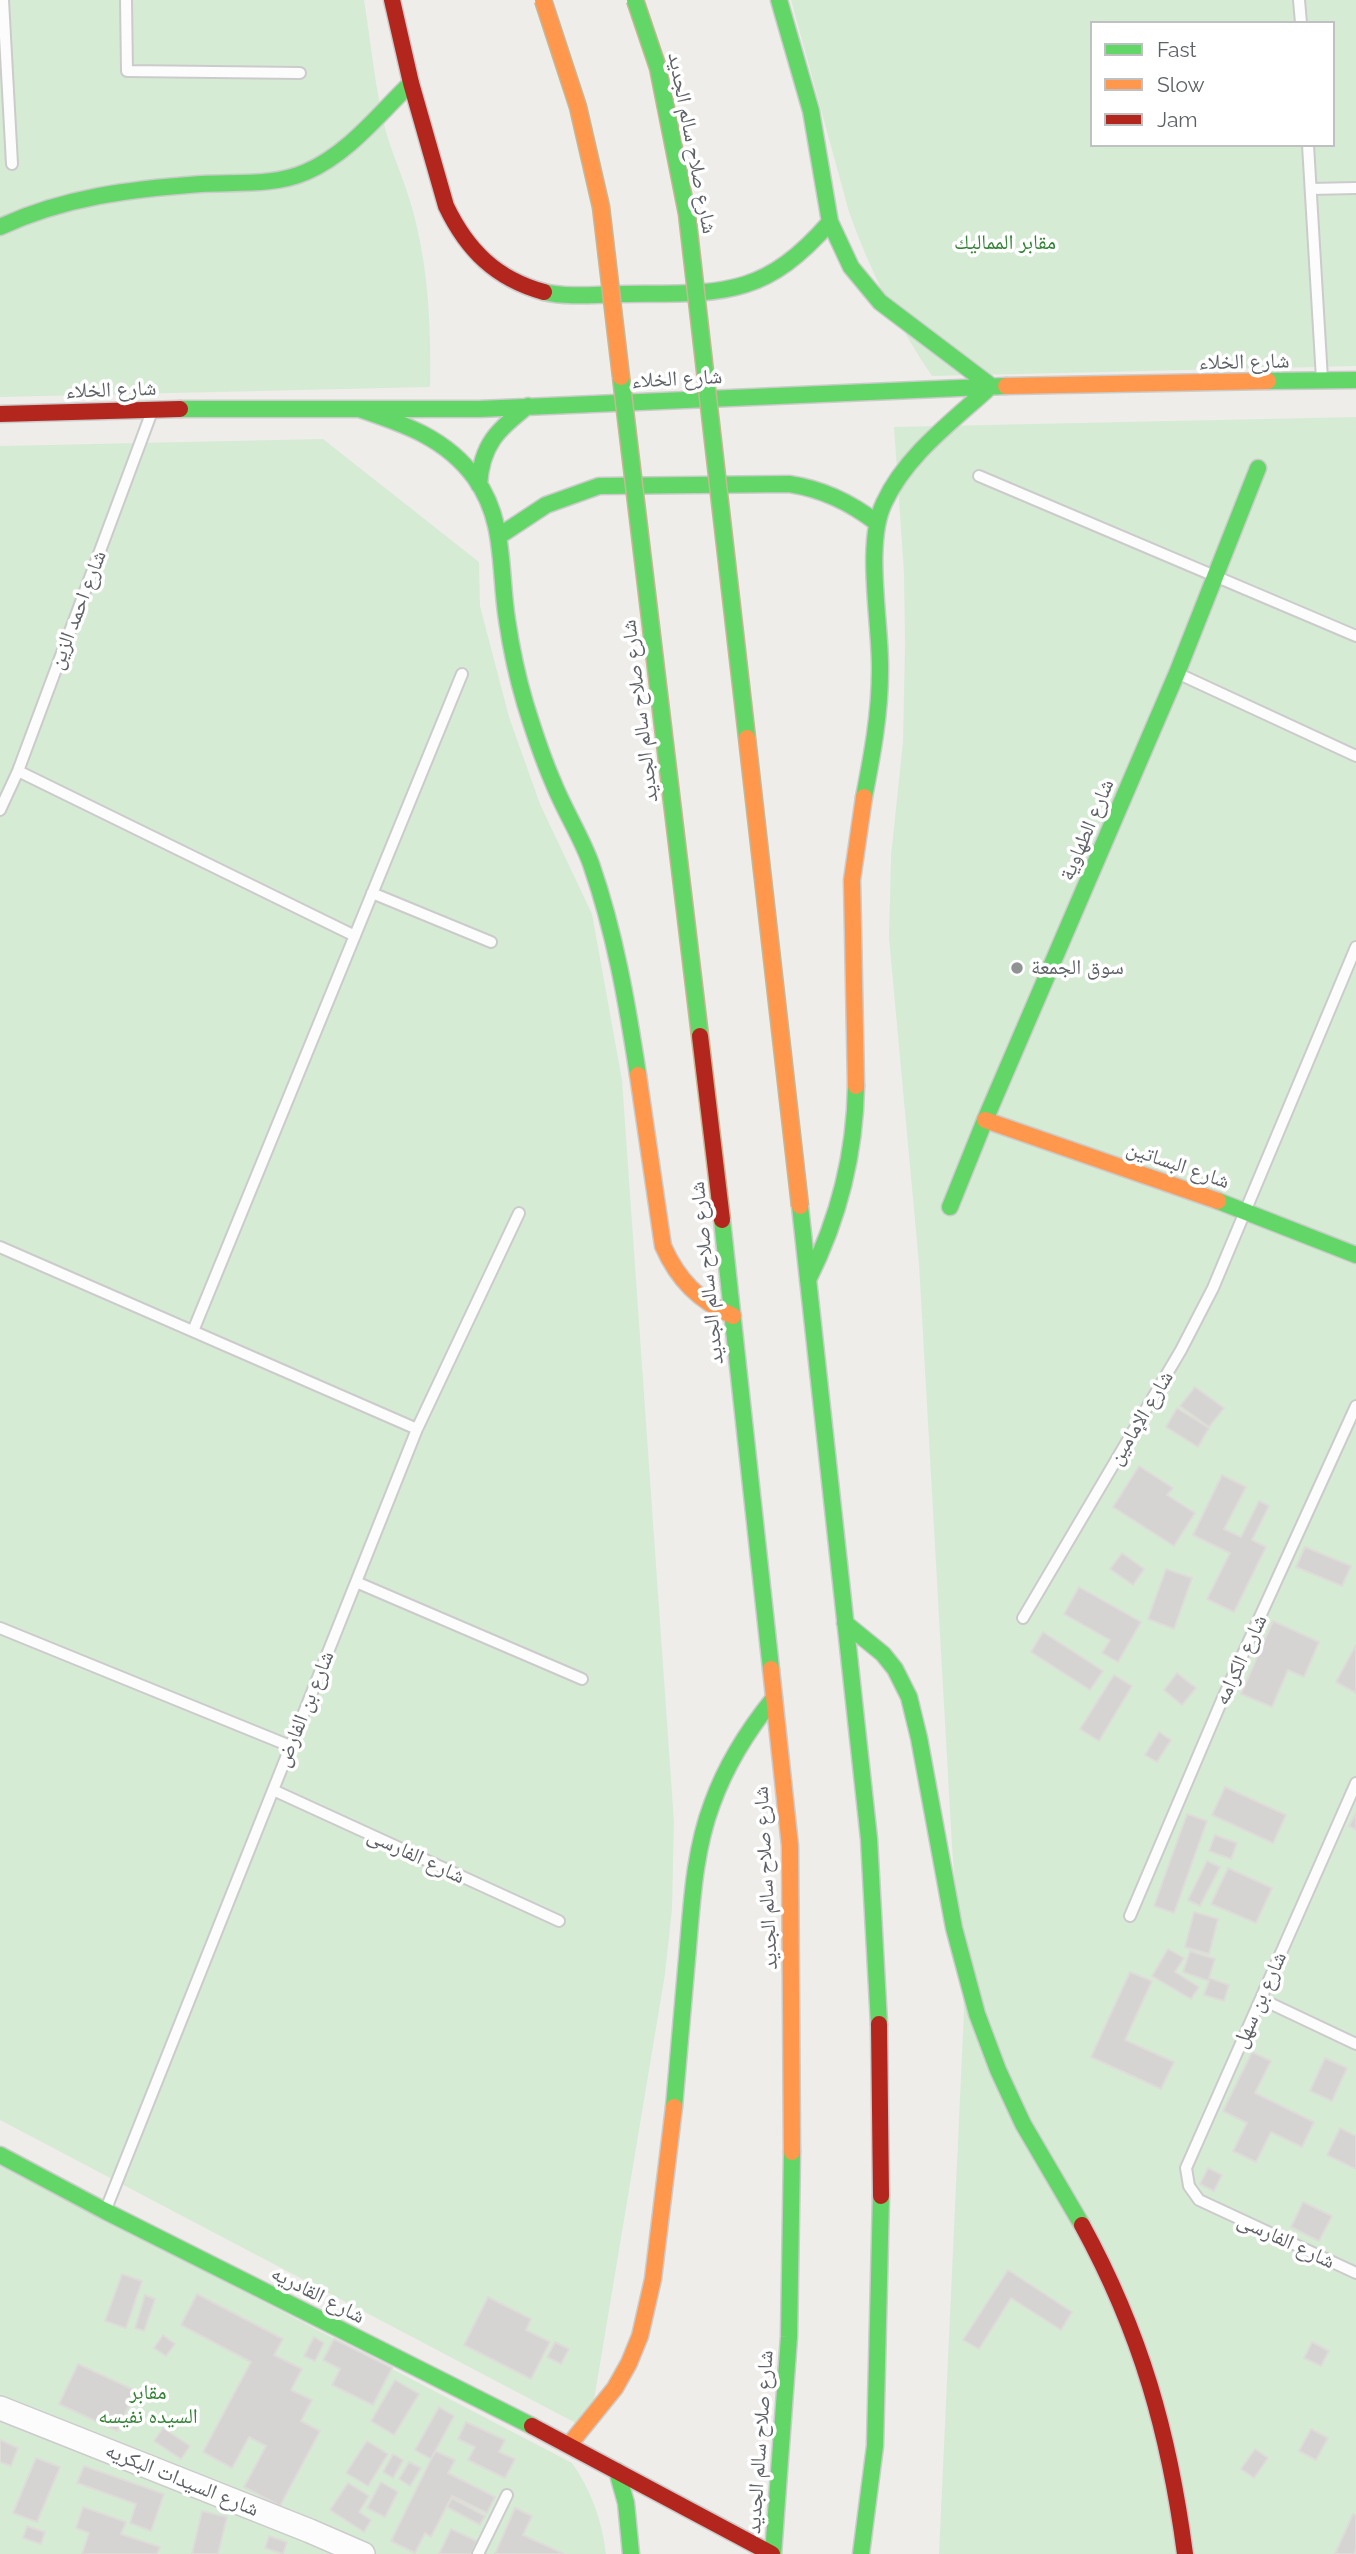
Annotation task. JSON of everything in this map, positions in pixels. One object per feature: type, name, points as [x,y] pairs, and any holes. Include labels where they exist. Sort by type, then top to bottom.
[{"type":"main road","points":[[392,0],[411,83],[446,206],[454,224],[477,256],[493,270],[532,289],[573,295],[714,293],[742,287],[768,277],[792,262],[812,244],[830,222]]},
{"type":"main road","name":"شارع صلاح سالم الجديد","points":[[543,0],[578,107],[601,207],[722,1220],[790,1846],[792,2239],[787,2364],[773,2554]]},
{"type":"main road","name":"شارع صلاح سالم الجديد","points":[[635,0],[658,68],[687,214],[869,1839],[878,2007],[882,2233],[875,2446],[861,2554]]},
{"type":"main road","points":[[779,0],[811,111],[830,222],[851,267],[880,302],[991,386],[907,467],[883,503],[877,523],[874,544],[880,685],[871,765],[855,846],[851,907],[855,1099],[853,1136],[839,1209],[808,1280]]},
{"type":"main road","points":[[0,227],[42,209],[97,194],[125,189],[274,180],[306,172],[341,150],[411,83]]},
{"type":"main road","name":"شارع الخلاء","points":[[0,414],[153,409],[528,407],[991,386],[1356,380]]},
{"type":"main road","points":[[479,485],[479,468],[486,447],[501,426],[528,407]]},
{"type":"main road","points":[[359,409],[402,423],[453,451],[492,506],[499,536],[507,620],[524,701],[552,781],[590,862],[616,947],[625,989],[663,1246],[669,1263],[689,1290],[717,1310],[733,1316]]},
{"type":"main road","name":"شارع الطهاوية","points":[[950,1207],[1177,673],[1258,468]]},
{"type":"main road","points":[[499,536],[545,503],[598,486],[808,486],[845,499],[877,523]]},
{"type":"main road","name":"شارع البساتين","points":[[985,1120],[1247,1211],[1356,1255]]},
{"type":"main road","points":[[845,1623],[885,1656],[900,1678],[911,1702],[951,1910],[971,1993],[986,2037],[1022,2122],[1090,2238],[1139,2347],[1156,2398],[1169,2451],[1185,2554]]},
{"type":"main road","points":[[569,2445],[596,2416],[617,2384],[635,2350],[647,2313],[664,2200],[699,1847],[718,1787],[733,1755],[774,1698]]},
{"type":"main road","name":"شارع القادريه","points":[[0,2155],[105,2211],[569,2445],[773,2554]]},
{"type":"main road","points":[[617,2471],[626,2503],[631,2554]]},
{"type":"street","name":"شارع السيدات البكريه","points":[[0,2408],[363,2554]]},
{"type":"lane","points":[[2,0],[12,164]]},
{"type":"lane","points":[[126,0],[127,71],[300,73]]},
{"type":"lane","points":[[1299,0],[1301,21]]},
{"type":"lane","points":[[1308,147],[1322,382]]},
{"type":"lane","points":[[1311,190],[1356,188]]},
{"type":"lane","points":[[1356,374],[1356,380]]},
{"type":"lane","name":"شارع احمد الزين","points":[[0,810],[18,771],[153,409]]},
{"type":"lane","points":[[979,476],[1356,636]]},
{"type":"lane","points":[[1177,673],[1356,756]]},
{"type":"lane","points":[[193,1331],[462,674]]},
{"type":"lane","points":[[18,771],[355,936]]},
{"type":"lane","points":[[372,893],[491,942]]},
{"type":"lane","name":"شارع الإمامين","points":[[1023,1618],[1181,1350],[1213,1288],[1356,947]]},
{"type":"lane","name":"شارع بن الفارض","points":[[105,2211],[417,1429],[519,1213]]},
{"type":"lane","points":[[0,1247],[417,1429]]},
{"type":"lane","name":"شارع الكرامه","points":[[1130,1916],[1222,1700],[1356,1406]]},
{"type":"lane","points":[[356,1582],[582,1679]]},
{"type":"lane","points":[[0,1628],[290,1746]]},
{"type":"lane","name":"شارع بن سهل","points":[[1215,2208],[1199,2200],[1189,2186],[1186,2168],[1356,1783]]},
{"type":"lane","name":"شارع الفارسى","points":[[273,1790],[559,1922]]},
{"type":"lane","points":[[1261,1999],[1356,2044]]},
{"type":"lane","name":"شارع الفارسى","points":[[1215,2208],[1356,2273]]},
{"type":"lane","points":[[478,2554],[507,2495]]},
{"type":"green space","points":[[0,0],[364,0],[382,116],[410,200],[424,264],[430,387],[0,397]]},
{"type":"green space","name":"مقابر المماليك","points":[[791,0],[1356,0],[1356,366],[932,376],[885,297],[849,212]]},
{"type":"green space","points":[[1356,417],[1356,2554],[939,2554],[964,2011],[919,1264],[889,938],[891,856],[903,742],[905,646],[904,573],[894,427]]},
{"type":"green space","points":[[323,439],[479,562],[480,606],[509,717],[540,804],[592,914],[622,1080],[674,1822],[672,1909],[665,1974],[589,2430],[0,2120],[0,446]]},
{"type":"green space","name":"مقابر السيده نفيسه","points":[[0,2164],[572,2463],[595,2506],[606,2554],[0,2554]]},
{"type":"building","points":[[1195,1387],[1224,1408],[1209,1427],[1180,1406]]},
{"type":"building","points":[[1177,1408],[1209,1428],[1198,1447],[1166,1427]]},
{"type":"building","points":[[1139,1466],[1173,1488],[1167,1495],[1195,1513],[1174,1546],[1113,1507]]},
{"type":"building","points":[[1222,1475],[1246,1487],[1224,1529],[1241,1537],[1259,1501],[1269,1506],[1252,1540],[1266,1547],[1234,1612],[1207,1599],[1230,1553],[1193,1535]]},
{"type":"building","points":[[1305,1547],[1351,1566],[1342,1586],[1296,1567]]},
{"type":"building","points":[[1122,1553],[1144,1569],[1133,1585],[1110,1569]]},
{"type":"building","points":[[1166,1569],[1192,1578],[1174,1629],[1148,1619]]},
{"type":"building","points":[[1079,1587],[1141,1622],[1118,1662],[1102,1653],[1110,1640],[1064,1614]]},
{"type":"building","points":[[1273,1621],[1319,1642],[1304,1677],[1288,1670],[1272,1707],[1241,1694]]},
{"type":"building","points":[[1043,1632],[1103,1671],[1090,1690],[1031,1652]]},
{"type":"building","points":[[1356,1645],[1356,1693],[1336,1682]]},
{"type":"building","points":[[1177,1673],[1196,1688],[1182,1705],[1164,1690]]},
{"type":"building","points":[[1114,1675],[1132,1686],[1099,1741],[1080,1729]]},
{"type":"building","points":[[1159,1732],[1171,1740],[1157,1762],[1145,1755]]},
{"type":"building","points":[[1225,1787],[1286,1815],[1273,1843],[1212,1815]]},
{"type":"building","points":[[1356,1813],[1356,1830],[1349,1826]]},
{"type":"building","points":[[1187,1814],[1207,1821],[1174,1913],[1154,1906]]},
{"type":"building","points":[[1215,1835],[1237,1843],[1231,1859],[1209,1851]]},
{"type":"building","points":[[1207,1861],[1220,1867],[1200,1906],[1188,1900]]},
{"type":"building","points":[[1228,1868],[1272,1888],[1256,1923],[1211,1904]]},
{"type":"building","points":[[1194,1912],[1218,1919],[1209,1954],[1185,1947]]},
{"type":"building","points":[[1168,1949],[1184,1958],[1175,1972],[1199,1987],[1191,1999],[1152,1976]]},
{"type":"building","points":[[1190,1951],[1215,1959],[1209,1978],[1229,1985],[1224,2001],[1204,1995],[1209,1981],[1183,1972]]},
{"type":"building","points":[[1130,1972],[1152,1981],[1125,2040],[1174,2062],[1161,2089],[1091,2057]]},
{"type":"building","points":[[1252,2052],[1271,2061],[1255,2093],[1314,2122],[1302,2147],[1271,2132],[1256,2162],[1233,2151],[1247,2123],[1223,2111]]},
{"type":"building","points":[[1325,2058],[1347,2068],[1332,2101],[1310,2091]]},
{"type":"building","points":[[1340,2128],[1356,2136],[1356,2169],[1327,2155]]},
{"type":"building","points":[[1208,2168],[1222,2175],[1214,2191],[1200,2184]]},
{"type":"building","points":[[1303,2202],[1332,2216],[1319,2241],[1291,2227]]},
{"type":"building","points":[[1008,2270],[1072,2312],[1061,2330],[1011,2298],[979,2349],[963,2340]]},
{"type":"building","points":[[122,2274],[142,2281],[126,2328],[105,2321]]},
{"type":"building","points":[[197,2294],[283,2339],[274,2355],[302,2369],[291,2390],[312,2400],[301,2421],[320,2431],[280,2506],[244,2487],[266,2446],[249,2437],[232,2468],[203,2452],[251,2362],[181,2325]]},
{"type":"building","points":[[145,2295],[155,2299],[144,2331],[135,2328]]},
{"type":"building","points":[[488,2297],[531,2319],[526,2330],[550,2342],[531,2379],[464,2345]]},
{"type":"building","points":[[163,2335],[175,2344],[166,2356],[154,2348]]},
{"type":"building","points":[[314,2337],[324,2343],[315,2361],[304,2356]]},
{"type":"building","points":[[334,2339],[392,2368],[373,2405],[332,2385],[340,2369],[323,2360]]},
{"type":"building","points":[[555,2342],[569,2349],[561,2364],[547,2357]]},
{"type":"building","points":[[1312,2342],[1329,2351],[1321,2366],[1304,2358]]},
{"type":"building","points":[[78,2364],[136,2391],[117,2431],[59,2404]]},
{"type":"building","points":[[395,2380],[419,2394],[394,2435],[371,2421]]},
{"type":"building","points":[[439,2407],[454,2416],[431,2459],[415,2450]]},
{"type":"building","points":[[466,2422],[505,2440],[499,2452],[515,2459],[505,2478],[468,2460],[475,2447],[458,2439]]},
{"type":"building","points":[[163,2428],[190,2446],[181,2459],[154,2441]]},
{"type":"building","points":[[1311,2429],[1328,2438],[1316,2460],[1299,2451]]},
{"type":"building","points":[[0,2440],[18,2448],[11,2466],[0,2462]]},
{"type":"building","points":[[367,2441],[388,2454],[368,2486],[346,2473]]},
{"type":"building","points":[[1255,2449],[1268,2458],[1254,2478],[1241,2469]]},
{"type":"building","points":[[435,2451],[455,2460],[448,2473],[495,2497],[487,2513],[452,2496],[431,2537],[425,2533],[415,2553],[391,2541]]},
{"type":"building","points":[[393,2454],[403,2460],[393,2478],[383,2472]]},
{"type":"building","points":[[36,2458],[60,2467],[37,2522],[13,2513]]},
{"type":"building","points":[[409,2462],[421,2468],[410,2486],[399,2479]]},
{"type":"building","points":[[84,2466],[164,2494],[151,2531],[130,2523],[136,2504],[77,2483]]},
{"type":"building","points":[[381,2482],[398,2492],[385,2517],[367,2508]]},
{"type":"building","points":[[348,2483],[369,2496],[359,2512],[371,2520],[364,2532],[330,2510]]},
{"type":"building","points":[[452,2498],[485,2516],[480,2525],[447,2507]]},
{"type":"building","points":[[83,2507],[126,2522],[121,2534],[160,2547],[157,2554],[82,2554],[89,2533],[76,2528]]},
{"type":"building","points":[[515,2508],[532,2516],[523,2535],[564,2554],[495,2554]]},
{"type":"building","points":[[202,2511],[227,2517],[218,2554],[192,2554]]},
{"type":"building","points":[[1353,2514],[1356,2515],[1354,2554],[1335,2554]]},
{"type":"building","points":[[27,2526],[45,2532],[41,2544],[23,2538]]},
{"type":"building","points":[[451,2529],[477,2541],[471,2554],[439,2554]]},
{"type":"building","points":[[269,2536],[287,2542],[283,2554],[265,2548]]},
{"type":"traffic: fast","points":[[635,0],[658,68],[687,214],[747,738]]},
{"type":"traffic: fast","points":[[779,0],[811,111],[830,222],[851,267],[880,302],[991,386],[946,426],[905,469],[893,486],[878,520],[874,562],[880,687],[864,797]]},
{"type":"traffic: fast","points":[[0,227],[49,208],[98,196],[201,184],[281,180],[306,172],[336,155],[349,144],[411,83]]},
{"type":"traffic: fast","points":[[544,292],[574,295],[688,293],[738,286],[783,266],[830,222]]},
{"type":"traffic: fast","points":[[621,377],[700,1036]]},
{"type":"traffic: fast","points":[[1268,381],[1356,380]]},
{"type":"traffic: fast","points":[[180,409],[479,409],[1006,386]]},
{"type":"traffic: fast","points":[[479,485],[487,448],[508,422],[528,406]]},
{"type":"traffic: fast","points":[[359,409],[423,434],[451,452],[464,464],[485,494],[497,528],[507,620],[522,693],[545,763],[587,854],[607,916],[638,1075]]},
{"type":"traffic: fast","points":[[950,1207],[1177,673],[1258,468]]},
{"type":"traffic: fast","points":[[499,536],[546,505],[599,486],[789,484],[836,498],[877,523]]},
{"type":"traffic: fast","points":[[808,1280],[837,1210],[849,1162],[856,1086]]},
{"type":"traffic: fast","points":[[1218,1201],[1356,1255]]},
{"type":"traffic: fast","points":[[800,1206],[869,1839],[879,2024]]},
{"type":"traffic: fast","points":[[722,1220],[771,1669]]},
{"type":"traffic: fast","points":[[845,1623],[883,1654],[895,1669],[909,1697],[954,1928],[977,2014],[998,2070],[1023,2124],[1082,2225]]},
{"type":"traffic: fast","points":[[674,2107],[693,1893],[706,1821],[731,1762],[774,1698]]},
{"type":"traffic: fast","points":[[773,2554],[789,2337],[792,2152]]},
{"type":"traffic: fast","points":[[0,2155],[105,2211],[532,2426]]},
{"type":"traffic: fast","points":[[861,2554],[875,2446],[881,2196]]},
{"type":"traffic: fast","points":[[617,2471],[626,2503],[631,2554]]},
{"type":"traffic: slow","points":[[543,0],[578,107],[601,207],[621,377]]},
{"type":"traffic: slow","points":[[1006,386],[1268,381]]},
{"type":"traffic: slow","points":[[747,738],[800,1206]]},
{"type":"traffic: slow","points":[[856,1086],[852,880],[864,797]]},
{"type":"traffic: slow","points":[[638,1075],[663,1246],[675,1269],[691,1288],[710,1304],[733,1316]]},
{"type":"traffic: slow","points":[[985,1120],[1218,1201]]},
{"type":"traffic: slow","points":[[771,1669],[790,1846],[792,2152]]},
{"type":"traffic: slow","points":[[569,2445],[615,2388],[640,2336],[653,2279],[674,2107]]},
{"type":"traffic: jam","points":[[392,0],[411,83],[446,206],[454,222],[474,249],[497,271],[544,292]]},
{"type":"traffic: jam","points":[[0,414],[180,409]]},
{"type":"traffic: jam","points":[[700,1036],[722,1220]]},
{"type":"traffic: jam","points":[[879,2024],[881,2196]]},
{"type":"traffic: jam","points":[[1082,2225],[1121,2305],[1150,2385],[1170,2467],[1185,2554]]},
{"type":"traffic: jam","points":[[532,2426],[772,2554]]},
{"type":"place","name":"سوق الجمعة","points":[[1017,968]]}]
